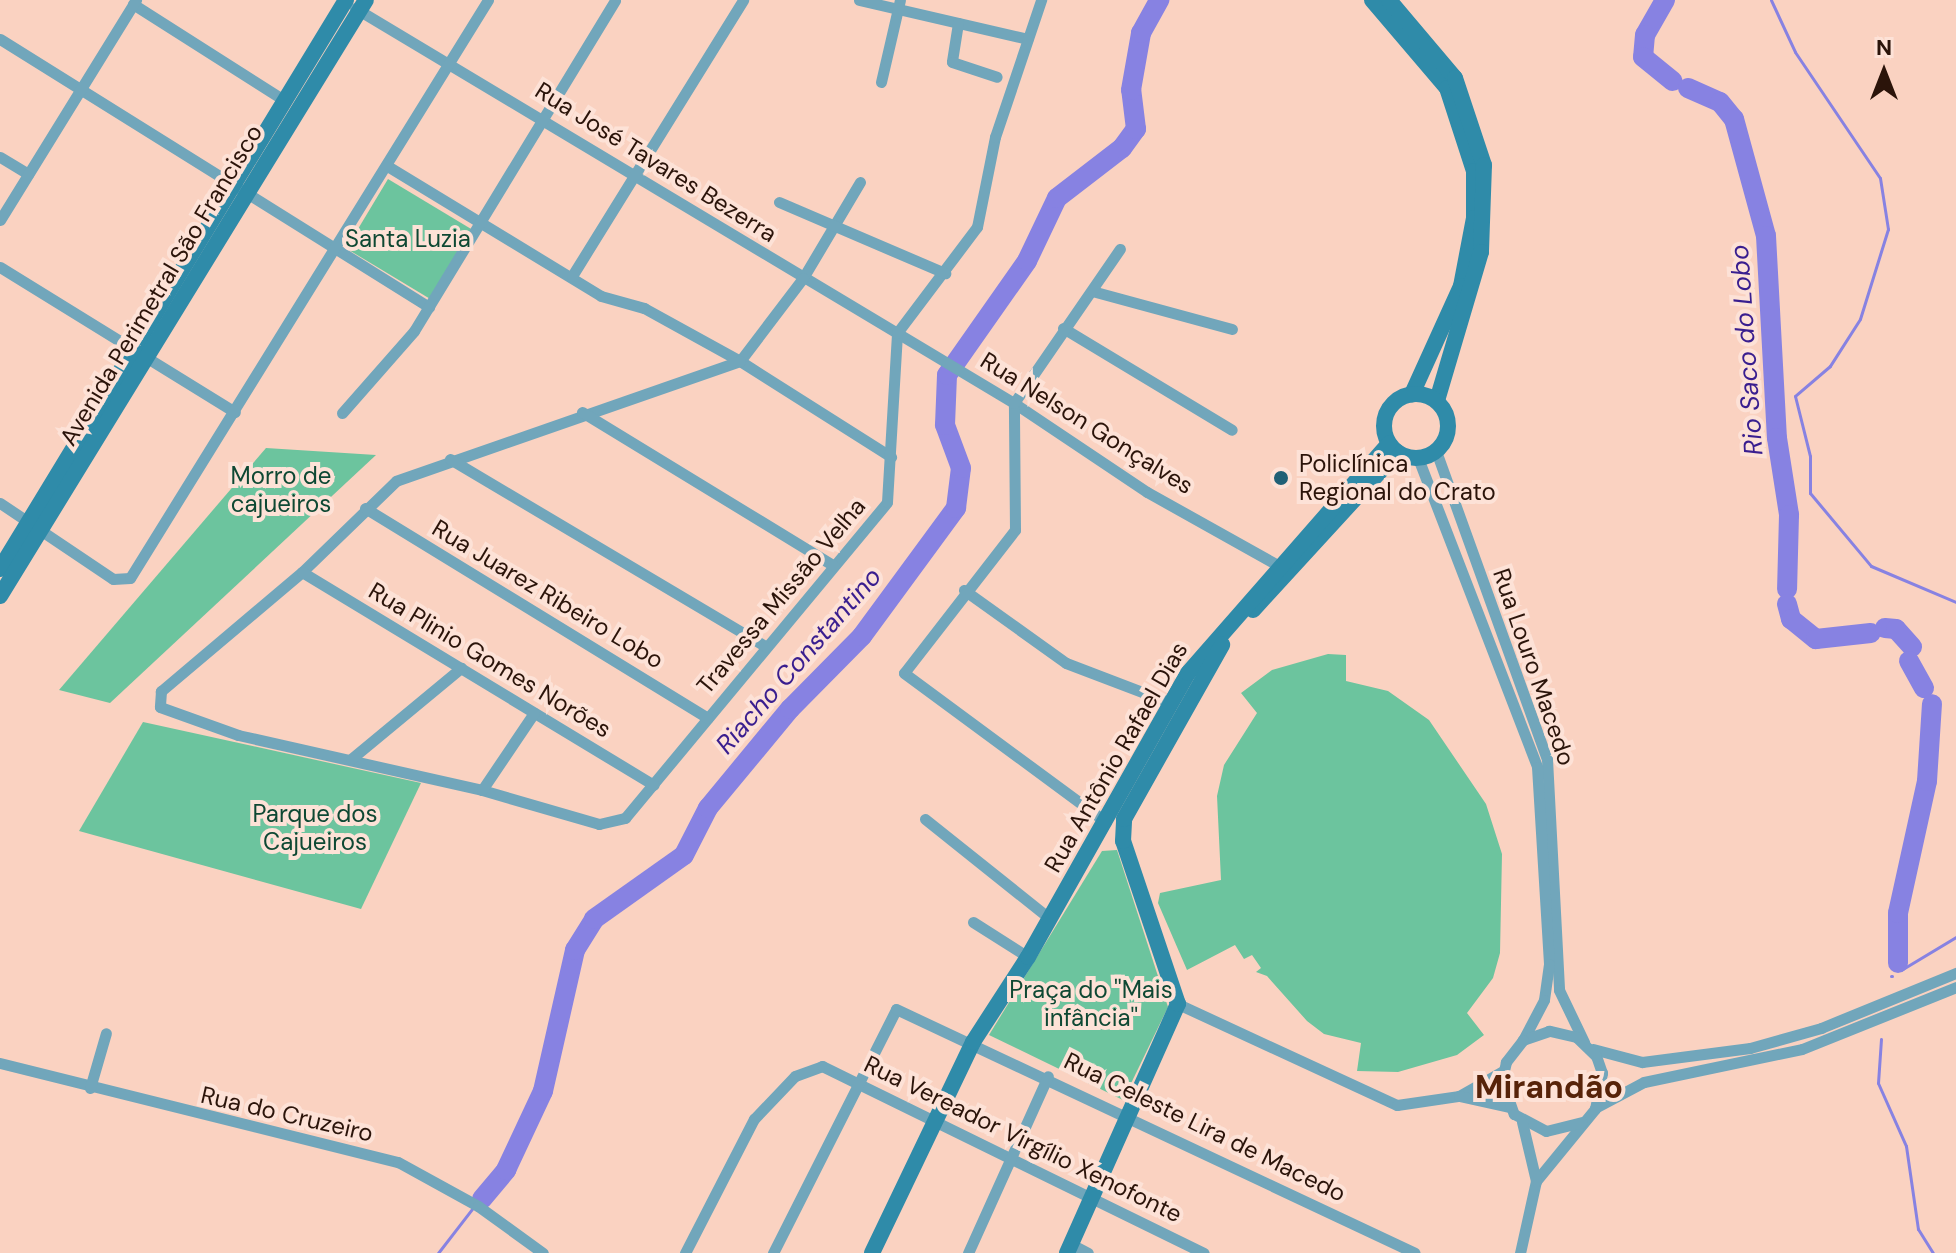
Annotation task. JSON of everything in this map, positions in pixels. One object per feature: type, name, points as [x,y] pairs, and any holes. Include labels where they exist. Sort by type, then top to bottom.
[{"type":"street","points":[[0,503],[113,579],[124,582],[136,573],[389,167],[488,0]]},
{"type":"street","points":[[342,413],[429,307],[615,0]]},
{"type":"street","points":[[572,276],[632,173],[743,0]]},
{"type":"street","points":[[859,0],[898,5],[1028,39]]},
{"type":"street","points":[[897,333],[977,227],[995,137],[1041,0]]},
{"type":"street","points":[[1372,0],[1447,88],[1474,171],[1474,218],[1461,286],[1412,394],[1387,412],[1394,448],[1418,458],[1436,451],[1448,426],[1437,401],[1481,252],[1484,165],[1455,78],[1389,0]]},
{"type":"street","points":[[0,220],[135,2],[285,101]]},
{"type":"street","name":"Rua José Tavares Bezerra","points":[[351,3],[945,361]]},
{"type":"street","name":"Avenida Perimetral São Francisco","points":[[241,188],[285,101],[351,3]]},
{"type":"street","name":"Avenida Perimetral São Francisco","points":[[0,569],[34,525],[351,3]]},
{"type":"street","points":[[881,82],[898,5]]},
{"type":"street","points":[[958,23],[952,62],[997,77]]},
{"type":"street","points":[[0,39],[429,307]]},
{"type":"street","points":[[0,157],[28,174]]},
{"type":"street","points":[[389,167],[572,276],[740,361],[891,457]]},
{"type":"street","points":[[534,713],[482,790],[238,735],[163,710],[161,691],[302,572],[396,481],[582,412],[740,361],[803,278],[832,224],[860,182]]},
{"type":"street","points":[[779,202],[945,273]]},
{"type":"street","points":[[1120,249],[1014,403],[1015,530],[964,590],[904,673],[1102,830],[1123,841]]},
{"type":"street","points":[[0,267],[235,412]]},
{"type":"street","points":[[1092,291],[1232,329]]},
{"type":"street","points":[[1063,328],[1232,430]]},
{"type":"street","name":"Travessa Missão Velha","points":[[482,790],[599,824],[625,818],[887,502],[891,457],[888,402],[897,333]]},
{"type":"street","name":"Rua Nelson Gonçalves","points":[[945,361],[1147,492],[1283,568]]},
{"type":"street","points":[[1412,394],[1437,401]]},
{"type":"street","points":[[582,412],[834,566]]},
{"type":"street","name":"Rua Antônio Rafael Dias","points":[[1178,1004],[1123,841],[1128,807],[1159,739],[1171,703],[1208,645],[1394,448]]},
{"type":"street","name":"Rua Louro Macedo","points":[[1436,451],[1547,759],[1559,990],[1587,1045]]},
{"type":"street","name":"Rua Louro Macedo","points":[[1418,458],[1537,767],[1549,964],[1544,1000],[1523,1040]]},
{"type":"street","points":[[450,459],[766,647]]},
{"type":"street","name":"Rua Juarez Ribeiro Lobo","points":[[365,508],[708,718]]},
{"type":"street","name":"Avenida Perimetral São Francisco","points":[[0,596],[34,525]]},
{"type":"street","name":"Rua Antônio Rafael Dias","points":[[872,1253],[973,1042],[1028,957],[1159,739],[1212,658],[1283,568]]},
{"type":"street","name":"Rua Plinio Gomes Norões","points":[[302,572],[654,785]]},
{"type":"street","points":[[964,590],[1066,663],[1171,703]]},
{"type":"street","points":[[351,759],[461,668]]},
{"type":"street","points":[[925,819],[1049,918]]},
{"type":"street","points":[[973,922],[1028,957]]},
{"type":"street","points":[[1459,1096],[1503,1071],[1523,1040],[1558,1031],[1587,1045],[1642,1062],[1750,1048],[1821,1028],[1956,973]]},
{"type":"street","points":[[1536,1181],[1595,1109],[1644,1082],[1802,1049],[1956,987]]},
{"type":"street","points":[[1088,1253],[1069,1249],[1178,1004],[1397,1105],[1459,1096],[1509,1107]]},
{"type":"street","name":"Rua Celeste Lira de Macedo","points":[[857,1081],[889,1015],[902,1009],[1129,1114],[1415,1253]]},
{"type":"street","points":[[90,1088],[106,1033]]},
{"type":"street","points":[[1587,1045],[1602,1073],[1595,1109]]},
{"type":"street","name":"Rua do Cruzeiro","points":[[0,1063],[90,1088],[398,1162],[477,1205],[543,1253]]},
{"type":"street","name":"Rua Vereador Virgílio Xenofonte","points":[[685,1253],[754,1119],[795,1076],[822,1066],[1204,1253]]},
{"type":"street","points":[[1503,1071],[1509,1107],[1521,1121],[1532,1145],[1536,1181],[1520,1253]]},
{"type":"street","points":[[968,1253],[1048,1076]]},
{"type":"street","points":[[773,1253],[857,1081]]},
{"type":"street","points":[[1521,1121],[1546,1131],[1582,1122]]},
{"type":"green space","name":"Santa Luzia","points":[[388,179],[471,229],[429,298],[346,248]]},
{"type":"green space","name":"Morro de cajueiros","points":[[266,448],[376,455],[110,703],[59,690]]},
{"type":"green space","points":[[1328,654],[1346,655],[1346,681],[1388,691],[1429,720],[1486,804],[1502,854],[1500,953],[1493,978],[1467,1013],[1484,1035],[1457,1055],[1398,1072],[1357,1071],[1361,1043],[1324,1034],[1307,1021],[1267,976],[1256,972],[1261,968],[1252,955],[1244,959],[1235,945],[1187,970],[1158,903],[1160,893],[1221,880],[1217,796],[1224,765],[1257,713],[1241,693],[1272,670]]},
{"type":"green space","name":"Parque dos Cajueiros","points":[[143,722],[421,783],[361,909],[79,831]]},
{"type":"green space","name":"Praça do ''Mais infância''","points":[[1117,850],[1168,1007],[1123,1100],[989,1035],[1102,851]]},
{"type":"waterway","name":"Riacho Constantino","points":[[482,1199],[506,1170],[543,1091],[575,950],[594,919],[684,855],[708,808],[790,709],[862,636],[956,508],[961,468],[945,425],[947,375],[1027,261],[1057,198],[1122,148],[1136,129],[1131,90],[1141,33],[1159,0]]},
{"type":"waterway","name":"Rio Saco do Lobo","points":[[1665,0],[1645,35],[1643,57],[1673,81]]},
{"type":"waterway","points":[[1771,0],[1795,52],[1880,178],[1888,229],[1860,319],[1830,366],[1795,396],[1810,456],[1810,493],[1871,566],[1956,602]]},
{"type":"waterway","name":"Rio Saco do Lobo","points":[[1688,88],[1720,102],[1734,119],[1766,236],[1777,438],[1789,515],[1787,589]]},
{"type":"waterway","name":"Rio Saco do Lobo","points":[[1787,604],[1791,619],[1816,639],[1871,633]]},
{"type":"waterway","name":"Rio Saco do Lobo","points":[[1885,628],[1896,629],[1912,647]]},
{"type":"waterway","name":"Rio Saco do Lobo","points":[[1909,661],[1924,688]]},
{"type":"waterway","name":"Rio Saco do Lobo","points":[[1898,963],[1898,913],[1927,781],[1932,704]]},
{"type":"waterway","points":[[1901,970],[1956,937]]},
{"type":"waterway","name":"Rio Saco do Lobo","points":[[1881,1039],[1878,1083],[1906,1146],[1918,1229],[1933,1253]]},
{"type":"waterway","name":"Riacho Constantino","points":[[438,1253],[472,1209]]},
{"type":"place","name":"Policlínica Regional do Crato","points":[[1281,478]]},
{"type":"district","name":"Mirandão","points":[[1549,1087]]}]
